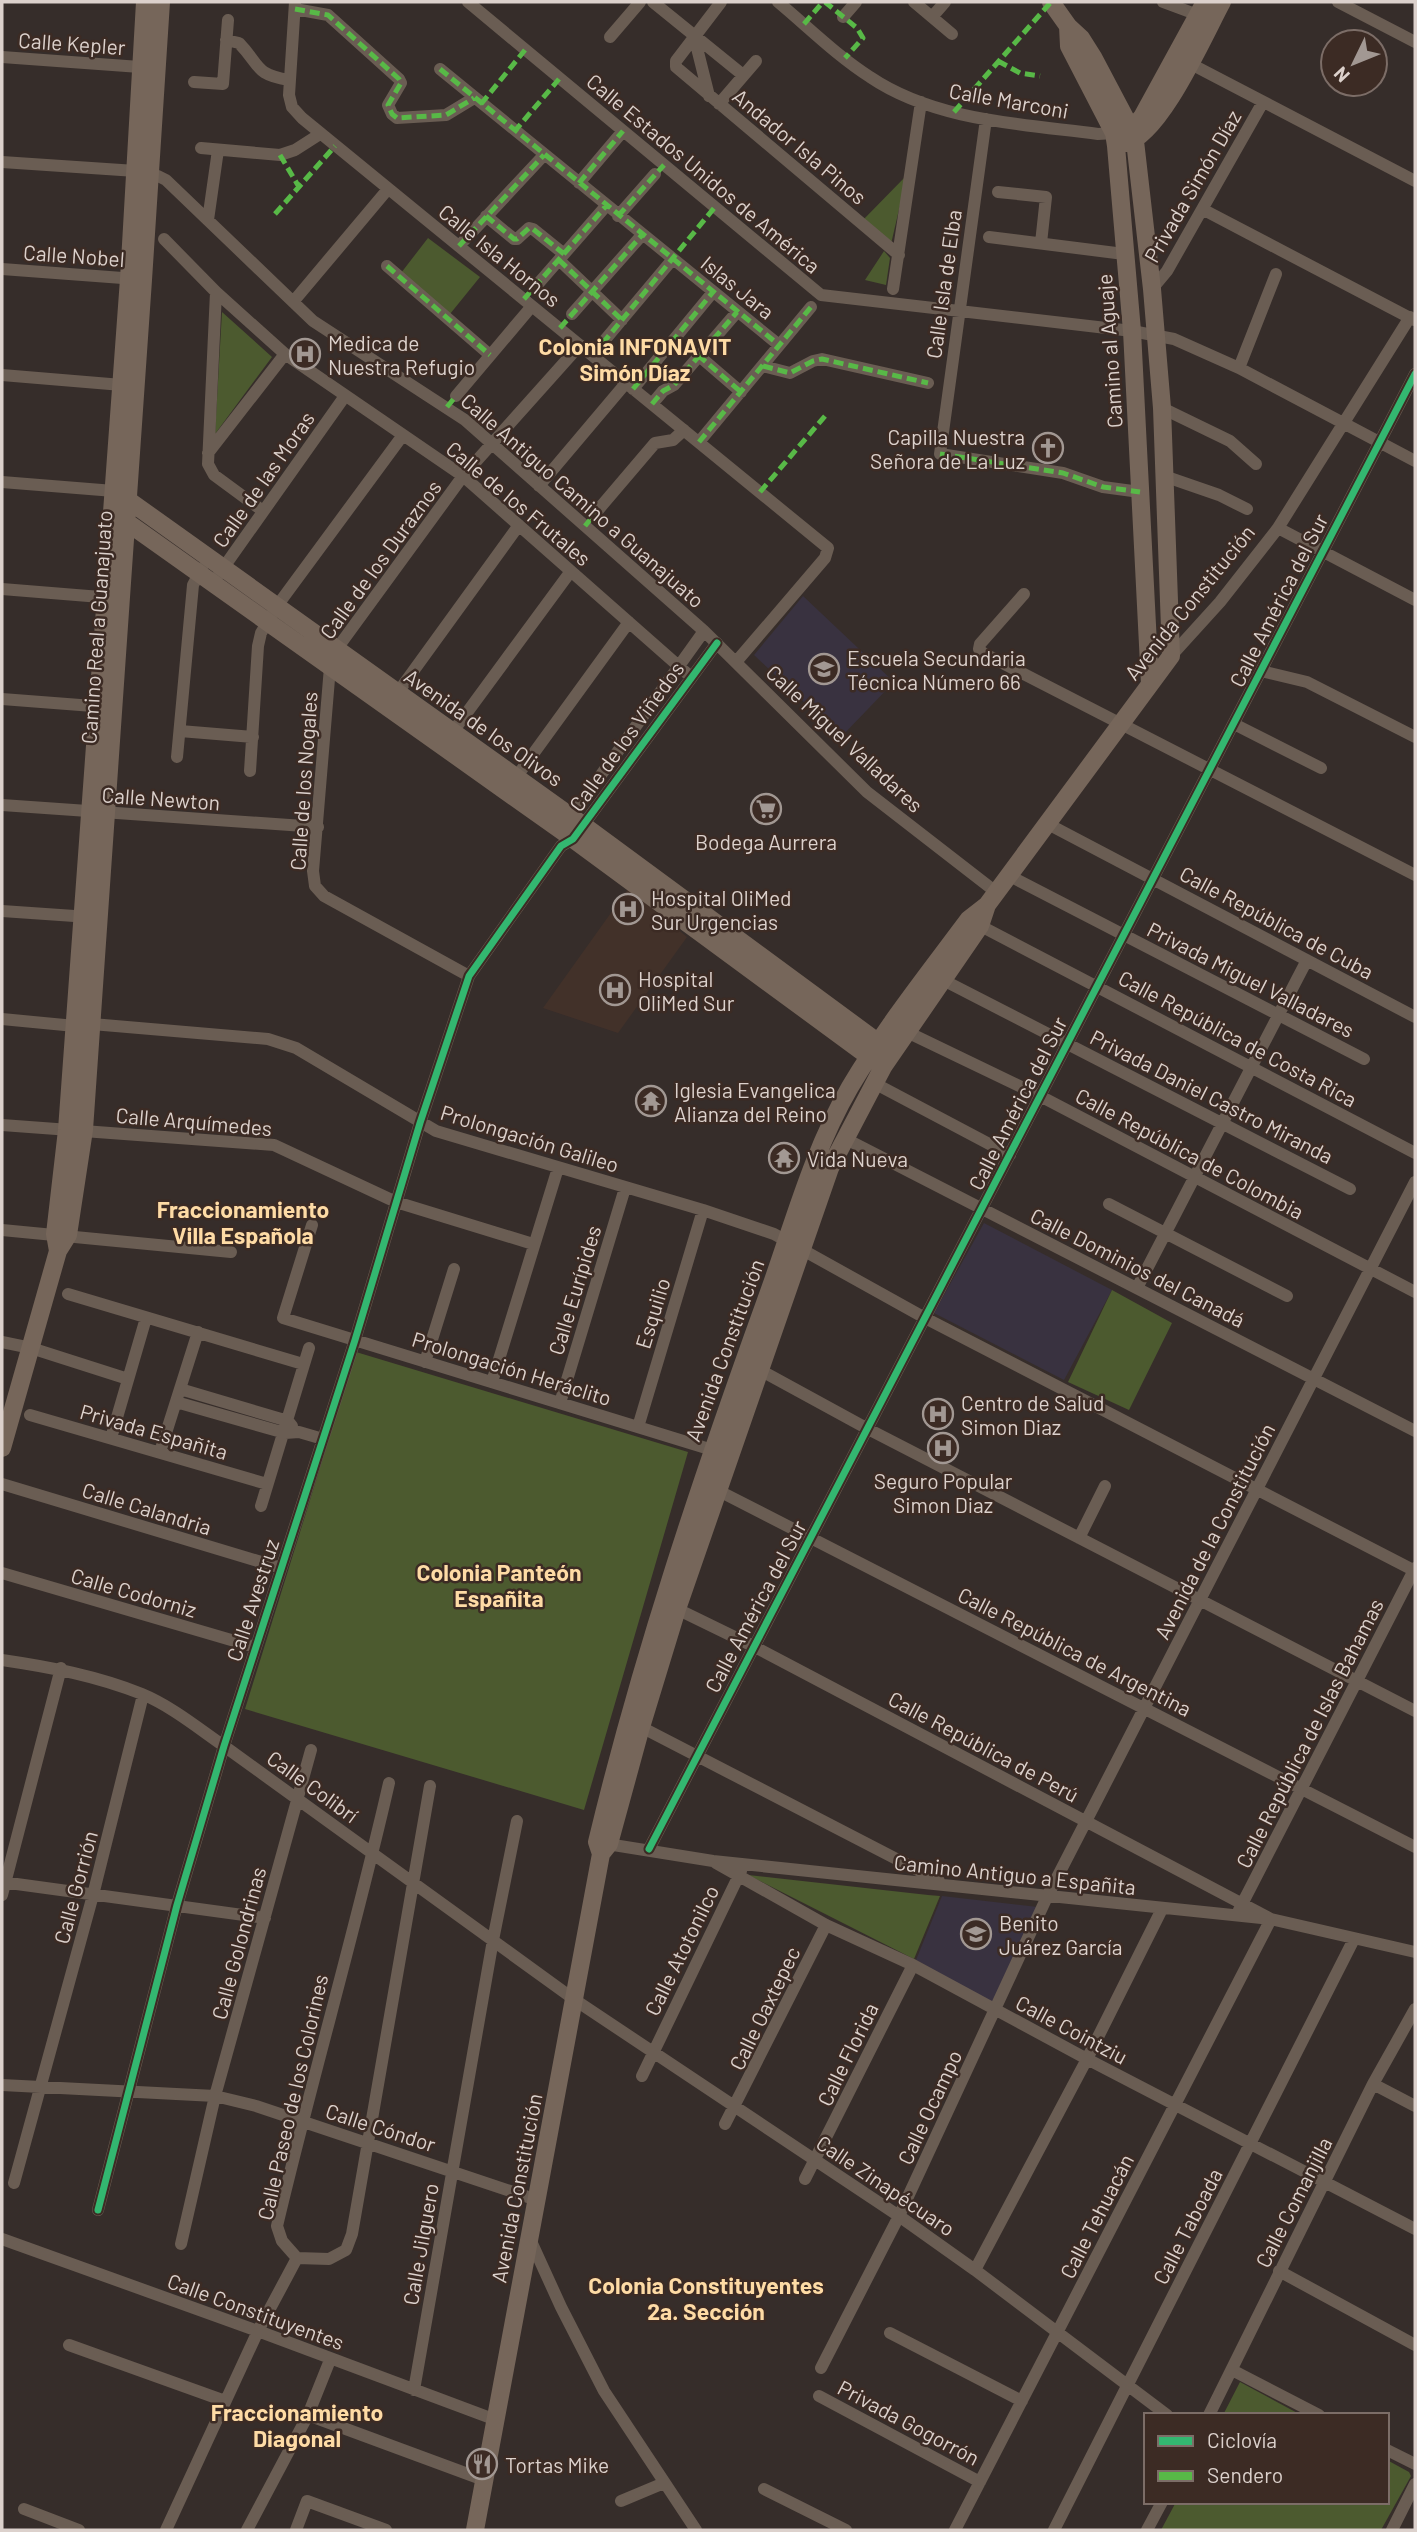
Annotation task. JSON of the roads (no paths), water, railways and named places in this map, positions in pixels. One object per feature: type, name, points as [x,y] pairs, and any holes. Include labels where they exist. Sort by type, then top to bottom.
[{"type":"main road","name":"Camino Real a Guanajuato","points":[[143,172],[140,67],[145,2]]},
{"type":"main road","name":"Camino Real a Guanajuato","points":[[2,1447],[60,1240],[75,1130],[143,172],[160,2]]},
{"type":"main road","name":"Camino al Aguaje","points":[[1051,2],[1093,57],[1119,137],[1152,289],[1162,408],[1171,656]]},
{"type":"main road","points":[[1119,137],[1147,131],[1169,100],[1222,2]]},
{"type":"main road","points":[[1119,137],[1142,117],[1201,8]]},
{"type":"main road","name":"Camino al Aguaje","points":[[1119,137],[1150,684]]},
{"type":"main road","name":"Camino Real a Guanajuato","points":[[121,495],[122,385],[136,279]]},
{"type":"main road","name":"Avenida de los Olivos","points":[[121,495],[336,650],[393,701]]},
{"type":"main road","name":"Avenida de los Olivos","points":[[120,517],[330,667],[393,701],[448,739],[570,831],[661,893],[881,1055]]},
{"type":"main road","name":"Avenida Constitución","points":[[475,2530],[627,1722],[712,1449],[794,1246],[844,1139],[874,1083],[881,1055],[1008,875],[1171,656]]},
{"type":"main road","name":"Avenida Constitución","points":[[602,1847],[677,1609],[760,1370],[815,1158],[850,1087],[907,1032],[943,980],[974,922]]},
{"type":"street","name":"Calle Estados Unidos de América","points":[[468,2],[821,295],[1132,331],[1174,339],[1239,368],[1415,461]]},
{"type":"street","points":[[610,37],[640,2]]},
{"type":"street","points":[[653,2],[743,75]]},
{"type":"street","points":[[694,36],[721,2]]},
{"type":"street","name":"Calle Marconi","points":[[778,2],[870,78],[921,102],[986,119],[1119,137]]},
{"type":"street","points":[[844,17],[856,2]]},
{"type":"street","points":[[914,2],[952,34]]},
{"type":"street","points":[[932,17],[945,2]]},
{"type":"street","points":[[1163,2],[1201,8]]},
{"type":"street","points":[[1338,2],[1415,42]]},
{"type":"street","points":[[295,5],[328,15],[399,79],[399,89],[388,106],[397,117],[446,115],[474,98]]},
{"type":"street","name":"Calle Isla Hornos","points":[[295,5],[289,80],[292,107],[320,134],[828,548],[825,558],[736,662]]},
{"type":"street","points":[[194,82],[223,84],[228,20]]},
{"type":"street","points":[[694,36],[714,100],[756,61]]},
{"type":"street","name":"Andador Isla Pinos","points":[[694,36],[676,61],[676,67],[899,255]]},
{"type":"street","points":[[226,40],[239,43],[268,77],[289,80]]},
{"type":"street","name":"Calle Kepler","points":[[2,57],[140,67]]},
{"type":"street","points":[[1189,63],[1415,181]]},
{"type":"street","name":"Islas Jara","points":[[440,69],[514,132],[779,345]]},
{"type":"street","points":[[894,289],[921,102]]},
{"type":"street","name":"Privada Simón Díaz","points":[[1152,289],[1167,271],[1204,210],[1263,102]]},
{"type":"street","name":"Calle Isla de Elba","points":[[986,119],[940,454],[1063,473],[1103,487],[1140,492]]},
{"type":"street","points":[[579,183],[624,131]]},
{"type":"street","points":[[201,148],[280,155],[295,150],[320,134]]},
{"type":"street","points":[[208,220],[218,150]]},
{"type":"street","points":[[459,246],[544,155]]},
{"type":"street","points":[[2,162],[143,172]]},
{"type":"street","name":"Calle Antiguo Camino a Guanajuato","points":[[143,172],[166,180],[313,321],[465,420],[736,662]]},
{"type":"street","points":[[618,216],[655,174]]},
{"type":"street","points":[[293,302],[388,189]]},
{"type":"street","points":[[998,192],[1046,197],[1041,243]]},
{"type":"street","points":[[537,285],[606,206]]},
{"type":"street","points":[[1204,210],[1413,319]]},
{"type":"street","points":[[486,216],[517,240],[529,228],[533,229],[622,320]]},
{"type":"street","points":[[572,314],[642,235]]},
{"type":"street","points":[[989,237],[1124,254]]},
{"type":"street","name":"Calle de los Frutales","points":[[164,239],[216,292],[285,354],[463,476],[691,677]]},
{"type":"street","points":[[604,341],[672,260]]},
{"type":"street","points":[[387,266],[490,355]]},
{"type":"street","name":"Calle Nobel","points":[[2,269],[136,279]]},
{"type":"street","points":[[1239,368],[1276,274]]},
{"type":"street","points":[[216,292],[208,464],[214,475],[263,511]]},
{"type":"street","points":[[539,485],[630,386],[644,375],[713,292]]},
{"type":"street","points":[[456,396],[532,306]]},
{"type":"street","points":[[699,442],[811,307]]},
{"type":"street","points":[[652,404],[663,391],[674,385],[737,312]]},
{"type":"street","name":"Avenida Constitución","points":[[1171,656],[1220,602],[1278,528],[1342,423],[1413,319]]},
{"type":"street","name":"Calle de los Duraznos","points":[[330,667],[336,650],[463,476],[580,345]]},
{"type":"street","points":[[208,454],[285,354]]},
{"type":"street","points":[[698,355],[741,393]]},
{"type":"street","points":[[763,366],[790,373],[813,360],[822,359],[928,383]]},
{"type":"street","name":"Calle América del Sur","points":[[649,1849],[1415,373]]},
{"type":"street","points":[[2,375],[122,385]]},
{"type":"street","points":[[644,375],[663,391]]},
{"type":"street","name":"Calle de las Moras","points":[[205,578],[216,562],[263,511],[345,396]]},
{"type":"street","points":[[1162,408],[1230,441],[1256,464]]},
{"type":"street","points":[[598,510],[655,443],[673,440],[684,430]]},
{"type":"street","points":[[250,771],[258,646],[267,622],[403,435]]},
{"type":"street","points":[[1164,476],[1219,495],[1247,509]]},
{"type":"street","points":[[2,482],[121,495]]},
{"type":"street","points":[[393,701],[519,525]]},
{"type":"street","points":[[1278,528],[1415,600]]},
{"type":"street","points":[[448,739],[571,571]]},
{"type":"street","points":[[177,757],[193,585],[205,578]]},
{"type":"street","points":[[2,589],[113,598]]},
{"type":"street","points":[[1024,594],[980,644],[979,649],[983,653],[1415,875]]},
{"type":"street","points":[[511,785],[629,622]]},
{"type":"street","name":"Calle de los Viñedos","points":[[420,1123],[469,976],[570,831],[677,666],[704,631]]},
{"type":"street","name":"Calle de los Viñedos","points":[[570,831],[717,643]]},
{"type":"street","name":"Calle Miguel Valladares","points":[[736,662],[867,792],[991,899]]},
{"type":"street","name":"Calle de los Nogales","points":[[330,667],[313,871],[315,886],[324,896],[469,976]]},
{"type":"street","points":[[1261,671],[1307,682],[1415,737]]},
{"type":"street","points":[[2,699],[105,707]]},
{"type":"street","points":[[1234,724],[1321,768]]},
{"type":"street","points":[[180,731],[253,737]]},
{"type":"street","name":"Calle Newton","points":[[2,805],[318,827]]},
{"type":"street","name":"Calle República de Cuba","points":[[1046,824],[1415,1017]]},
{"type":"street","name":"Privada Miguel Valladares","points":[[1008,875],[1364,1059]]},
{"type":"street","points":[[2,911],[90,917]]},
{"type":"street","name":"Calle República de Costa Rica","points":[[974,922],[1415,1153]]},
{"type":"street","points":[[1137,1288],[1307,960]]},
{"type":"street","name":"Privada Daniel Castro Miranda","points":[[943,980],[1350,1189]]},
{"type":"street","name":"Prolongación Galileo","points":[[2,1019],[268,1039],[296,1048],[436,1131],[703,1210],[774,1234],[925,1318],[1415,1570]]},
{"type":"street","name":"Calle República de Colombia","points":[[907,1032],[1040,1096],[1415,1292]]},
{"type":"street","points":[[874,1083],[1010,1155]]},
{"type":"street","name":"Calle Avestruz","points":[[98,2210],[177,1905],[224,1746],[355,1340],[420,1123]]},
{"type":"street","name":"Calle Arquímedes","points":[[2,1125],[274,1145],[396,1202],[533,1244]]},
{"type":"street","name":"Calle Dominios del Canadá","points":[[844,1139],[1415,1431]]},
{"type":"street","points":[[492,1382],[558,1168]]},
{"type":"street","name":"Avenida de la Constitución","points":[[1047,1897],[1415,1182]]},
{"type":"street","name":"Calle Eurípides","points":[[560,1403],[625,1188]]},
{"type":"street","points":[[1109,1203],[1287,1296]]},
{"type":"street","name":"Esquilio","points":[[638,1427],[703,1210]]},
{"type":"street","name":"Prolongación Heráclito","points":[[312,1225],[283,1318],[729,1455]]},
{"type":"street","points":[[2,1230],[60,1240],[231,1252]]},
{"type":"street","points":[[425,1362],[454,1269]]},
{"type":"street","points":[[68,1294],[303,1364]]},
{"type":"street","points":[[111,1438],[146,1318]]},
{"type":"street","points":[[160,1452],[198,1332]]},
{"type":"street","points":[[2,1342],[31,1348],[128,1379]]},
{"type":"street","points":[[261,1506],[309,1348]]},
{"type":"street","points":[[760,1370],[868,1429],[1415,1711]]},
{"type":"street","points":[[178,1395],[323,1439]]},
{"type":"street","name":"Privada Españita","points":[[30,1415],[267,1484]]},
{"type":"street","name":"Calle Calandria","points":[[2,1484],[281,1568]]},
{"type":"street","points":[[1079,1538],[1105,1486]]},
{"type":"street","name":"Calle República de Argentina","points":[[717,1490],[1415,1847]]},
{"type":"street","name":"Calle República de Islas Bahamas","points":[[1239,1910],[1415,1570]]},
{"type":"street","name":"Calle Codorniz","points":[[2,1573],[255,1647]]},
{"type":"street","name":"Calle República de Perú","points":[[677,1609],[755,1647],[1086,1822],[1239,1910]]},
{"type":"street","name":"Calle Colibrí","points":[[2,1660],[61,1668],[143,1695],[224,1746],[575,2000]]},
{"type":"street","points":[[61,1668],[3,1887],[93,1895],[265,1918]]},
{"type":"street","name":"Calle Gorrión","points":[[14,2183],[93,1895],[143,1695]]},
{"type":"street","points":[[641,1727],[947,1885]]},
{"type":"street","name":"Calle Golondrinas","points":[[181,2244],[215,2096],[311,1751]]},
{"type":"street","name":"Calle Paseo de los Colorines","points":[[298,2258],[282,2241],[277,2226],[301,2122],[373,1853],[389,1783]]},
{"type":"street","points":[[166,2530],[258,2331],[298,2258],[329,2259],[346,2250],[352,2234],[430,1786]]},
{"type":"street","name":"Calle Jilguero","points":[[414,2390],[493,1940],[517,1821]]},
{"type":"street","name":"Camino Antiguo a Españita","points":[[602,1847],[649,1849],[713,1861],[1162,1909],[1239,1910],[1415,1952]]},
{"type":"street","name":"Calle Cointziu","points":[[713,1861],[826,1925],[913,1965],[1087,2059],[1415,2229]]},
{"type":"street","name":"Calle Atotonilco","points":[[642,2076],[744,1864]]},
{"type":"street","name":"Calle Ocampo","points":[[821,2368],[899,2216],[1047,1897]]},
{"type":"street","points":[[975,2270],[1087,2059],[1162,1909]]},
{"type":"street","name":"Calle Tehuacán","points":[[955,2530],[1271,1919]]},
{"type":"street","name":"Calle Oaxtepec","points":[[726,2124],[826,1925]]},
{"type":"street","name":"Calle Taboada","points":[[1054,2530],[1354,1939]]},
{"type":"street","name":"Calle Florida","points":[[805,2179],[913,1965]]},
{"type":"street","name":"Calle Zinapécuaro","points":[[575,2000],[899,2216],[1164,2413]]},
{"type":"street","name":"Calle Comanjilla","points":[[1210,2413],[1373,2084],[1415,2008]]},
{"type":"street","points":[[1373,2084],[1415,2106]]},
{"type":"street","name":"Calle Cóndor","points":[[2,2085],[215,2096],[256,2106],[537,2200]]},
{"type":"street","name":"Calle Constituyentes","points":[[2,2239],[496,2420]]},
{"type":"street","points":[[530,2239],[604,2391],[695,2530]]},
{"type":"street","points":[[1279,2271],[1415,2345]]},
{"type":"street","points":[[890,2333],[1022,2401]]},
{"type":"street","points":[[69,2345],[225,2401]]},
{"type":"street","points":[[247,2530],[308,2416],[330,2360]]},
{"type":"street","points":[[1232,2370],[1315,2413]]},
{"type":"street","name":"Privada Gogorrón","points":[[819,2396],[980,2482]]},
{"type":"street","points":[[308,2416],[484,2480]]},
{"type":"street","points":[[1389,2451],[1415,2464]]},
{"type":"street","points":[[621,2501],[664,2483]]},
{"type":"street","points":[[1392,2530],[1415,2484]]},
{"type":"street","points":[[764,2489],[846,2530]]},
{"type":"street","points":[[296,2530],[307,2501],[386,2530]]},
{"type":"street","points":[[1147,2530],[1161,2504]]},
{"type":"street","points":[[24,2509],[79,2530]]},
{"type":"place","name":"Medica de Nuestra Refugio","points":[[305,354]]},
{"type":"place","name":"Capilla Nuestra Señora de La Luz","points":[[1048,448]]},
{"type":"place","name":"Escuela Secundaria Técnica Número 66","points":[[824,669]]},
{"type":"place","name":"Bodega Aurrera","points":[[766,809]]},
{"type":"place","name":"Hospital OliMed Sur Urgencias","points":[[628,909]]},
{"type":"place","name":"Hospital OliMed Sur","points":[[615,990]]},
{"type":"place","name":"Iglesia Evangelica Alianza del Reino","points":[[651,1101]]},
{"type":"place","name":"Vida Nueva","points":[[784,1158]]},
{"type":"place","name":"Centro de Salud Simon Diaz","points":[[938,1414]]},
{"type":"place","name":"Seguro Popular Simon Diaz","points":[[943,1448]]},
{"type":"place","name":"Benito Juárez García","points":[[976,1934]]},
{"type":"place","name":"Tortas Mike","points":[[482,2464]]},
{"type":"district","name":"Colonia INFONAVIT Simón Díaz","points":[[635,359]]},
{"type":"district","name":"Fraccionamiento Villa Española","points":[[243,1222]]},
{"type":"district","name":"Colonia Panteón Españita","points":[[499,1585]]},
{"type":"district","name":"Colonia Constituyentes 2a. Sección","points":[[706,2298]]},
{"type":"district","name":"Fraccionamiento Diagonal","points":[[297,2425]]}]
